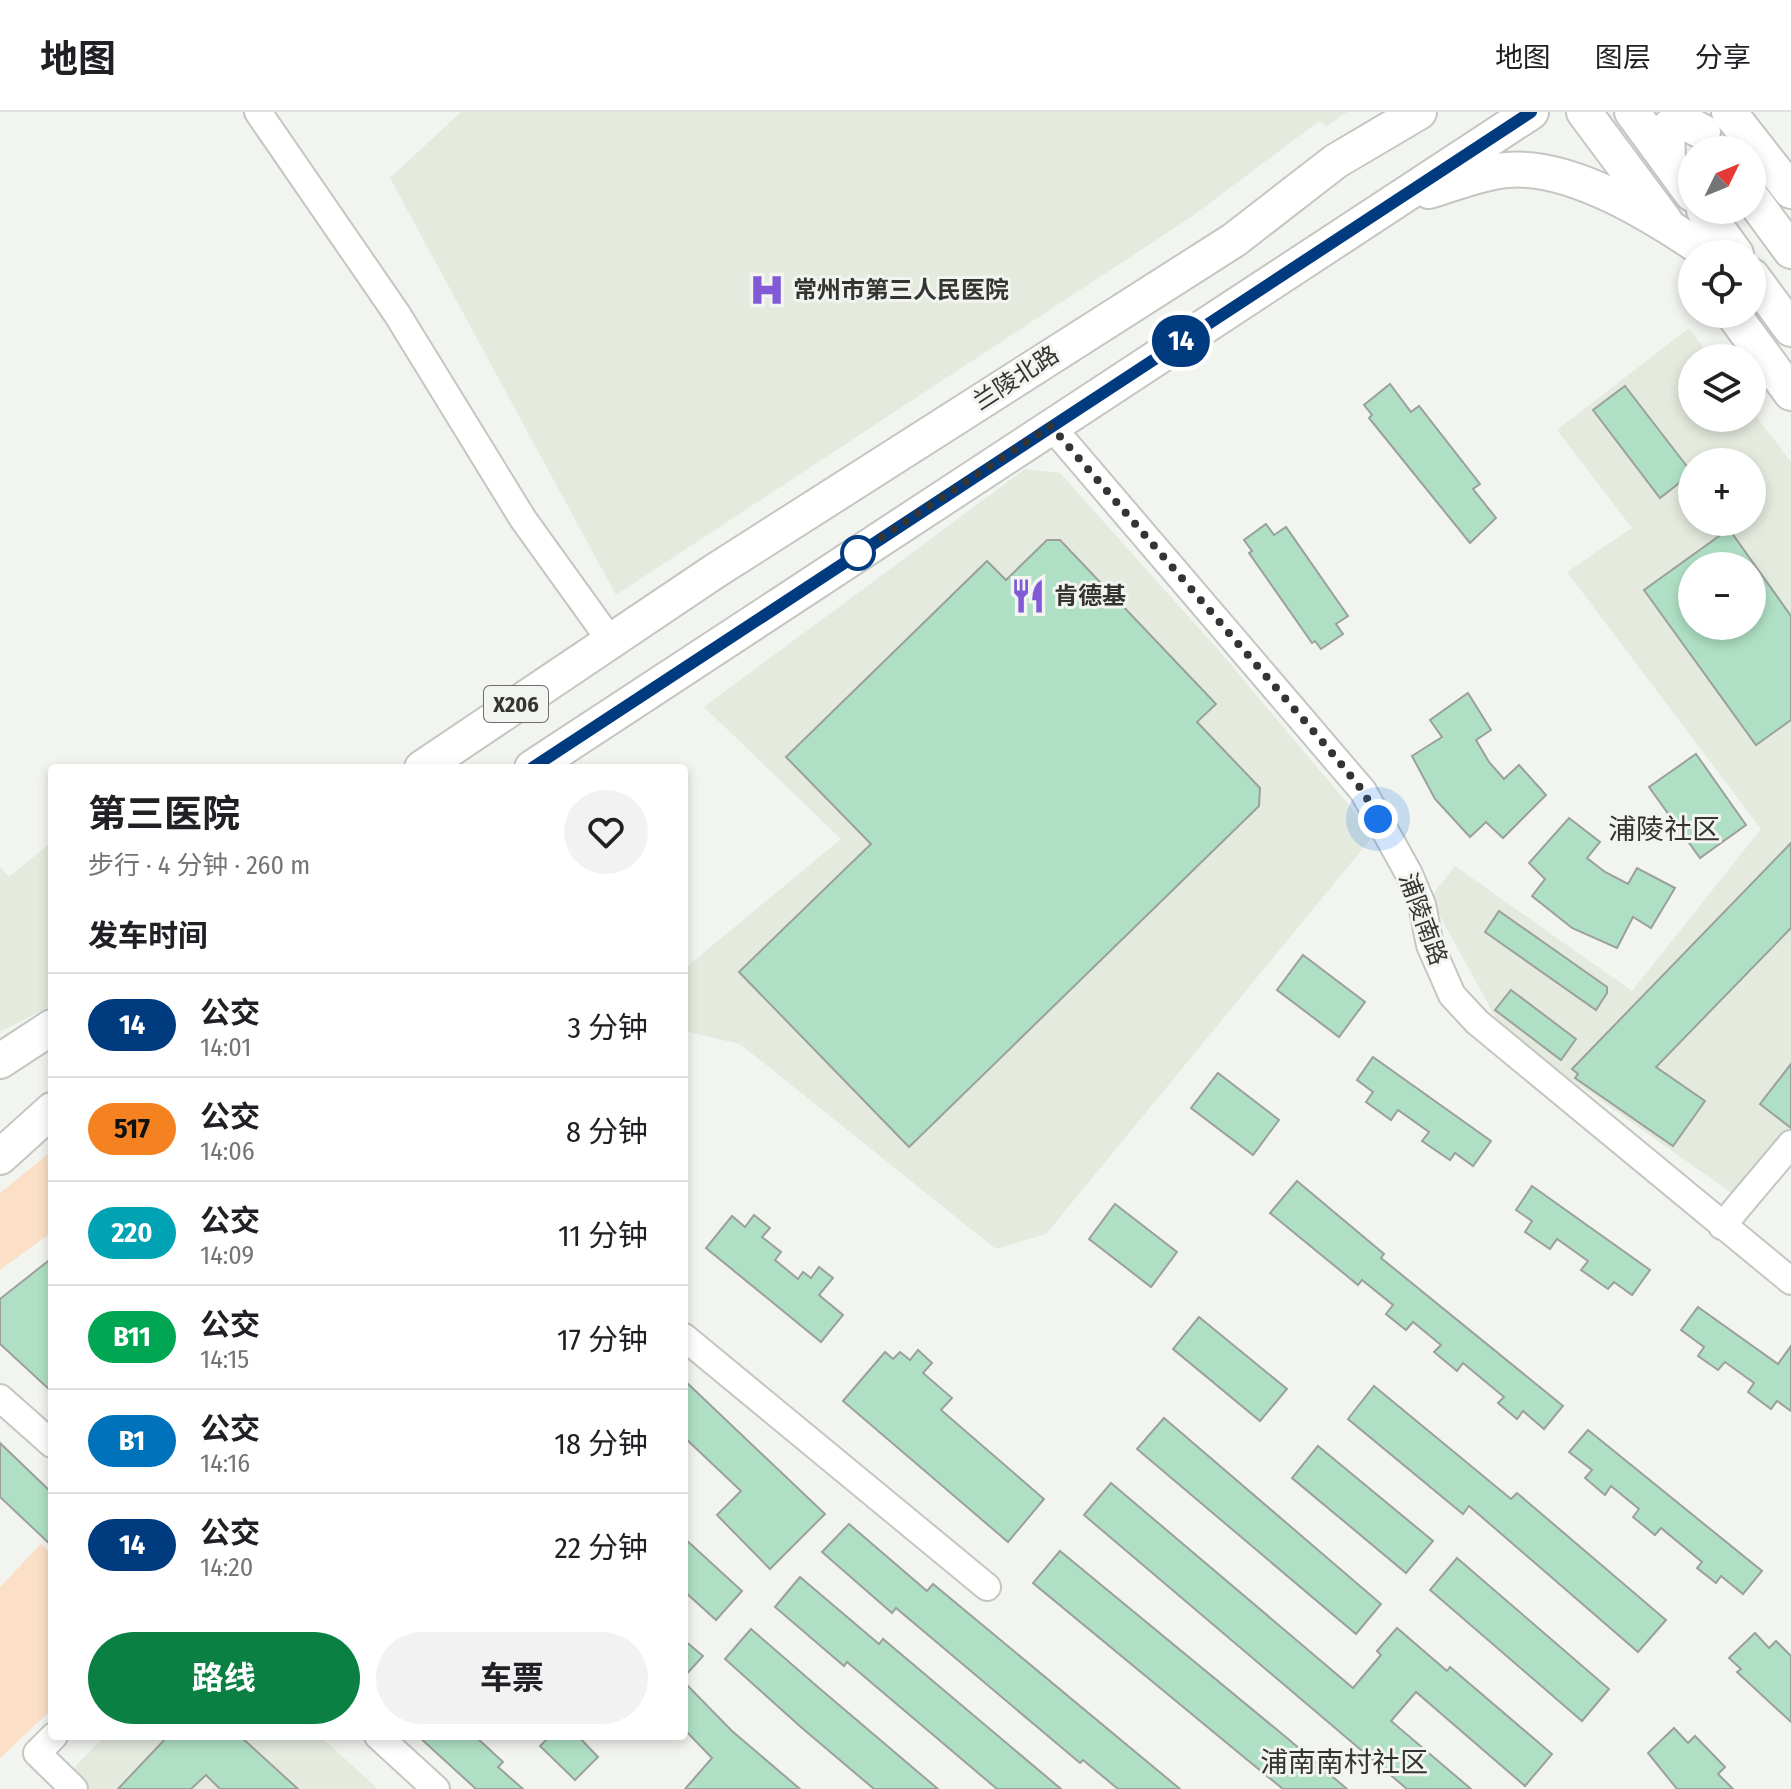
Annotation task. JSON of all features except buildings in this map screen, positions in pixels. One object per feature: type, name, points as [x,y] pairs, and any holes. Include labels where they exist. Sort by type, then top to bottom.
[{"type":"main road","points":[[1336,161],[1392,112]]},
{"type":"main road","name":"兰陵北路","points":[[610,640],[1234,240],[1336,161],[1419,112]]},
{"type":"main road","points":[[1051,426],[1531,112]]},
{"type":"main road","points":[[1584,112],[1679,240]]},
{"type":"main road","points":[[1632,112],[1678,174]]},
{"type":"main road","points":[[1668,160],[1667,129],[1678,119],[1721,126],[1791,191]]},
{"type":"main road","points":[[1397,200],[1505,170],[1542,171],[1581,183],[1669,226],[1690,240]]},
{"type":"main road","points":[[1766,217],[1791,251]]},
{"type":"main road","points":[[1766,295],[1791,329]]},
{"type":"main road","points":[[1766,316],[1791,341]]},
{"type":"main road","points":[[1743,328],[1791,393]]},
{"type":"main road","name":"X206","points":[[538,764],[1051,426]]},
{"type":"main road","name":"X206","points":[[428,764],[610,640]]},
{"type":"main road","points":[[0,1039],[48,1033]]},
{"type":"main road","points":[[0,1061],[48,1034]]},
{"type":"main road","points":[[0,1128],[48,1092]]},
{"type":"main road","points":[[0,1157],[48,1114]]},
{"type":"street","points":[[258,112],[397,314],[523,519],[610,640]]},
{"type":"street","name":"浦陵南路","points":[[1051,426],[1363,791],[1409,874],[1422,905],[1430,945],[1452,995],[1477,1022],[1791,1281]]},
{"type":"street","points":[[1722,1226],[1791,1144]]},
{"type":"street","points":[[688,1340],[987,1587]]},
{"type":"street","points":[[0,1398],[48,1440]]},
{"type":"street","points":[[50,1740],[37,1753],[74,1789]]},
{"type":"street","points":[[382,1740],[436,1789]]},
{"type":"shaded area","name":"常州市第三人民医院","points":[[461,112],[1347,112],[1327,126],[1319,121],[1191,217],[616,595],[390,178]]},
{"type":"shaded area","points":[[1689,328],[1701,344],[1678,344],[1678,432],[1766,432],[1766,429],[1791,462],[1791,1130],[1737,1197],[1503,1031],[1430,898],[1455,866],[1632,991],[1761,829],[1567,572],[1632,528],[1557,430]]},
{"type":"shaded area","points":[[1025,469],[1060,473],[1221,653],[1374,835],[1046,1234],[996,1249],[740,1044],[688,1032],[688,966],[841,839],[704,707]]},
{"type":"shaded area","points":[[48,845],[48,1007],[0,1032],[0,867],[9,877]]},
{"type":"shaded area","points":[[48,1154],[48,1235],[0,1270],[0,1193]]},
{"type":"shaded area","points":[[41,1544],[48,1550],[48,1713],[0,1758],[0,1587]]},
{"type":"shaded area","points":[[101,1740],[324,1740],[378,1789],[53,1789]]},
{"type":"bus line","name":"14","points":[[538,764],[1531,112]]},
{"type":"place","name":"常州市第三人民医院","points":[[767,290]]},
{"type":"place","name":"肯德基","points":[[1028,596]]},
{"type":"district","name":"浦陵社区","points":[[1664,829]]},
{"type":"district","name":"浦南南村社区","points":[[1344,1762]]},
{"type":"route","points":[[858,553],[852,557],[1051,426],[1327,747],[1363,791],[1378,819]]}]
